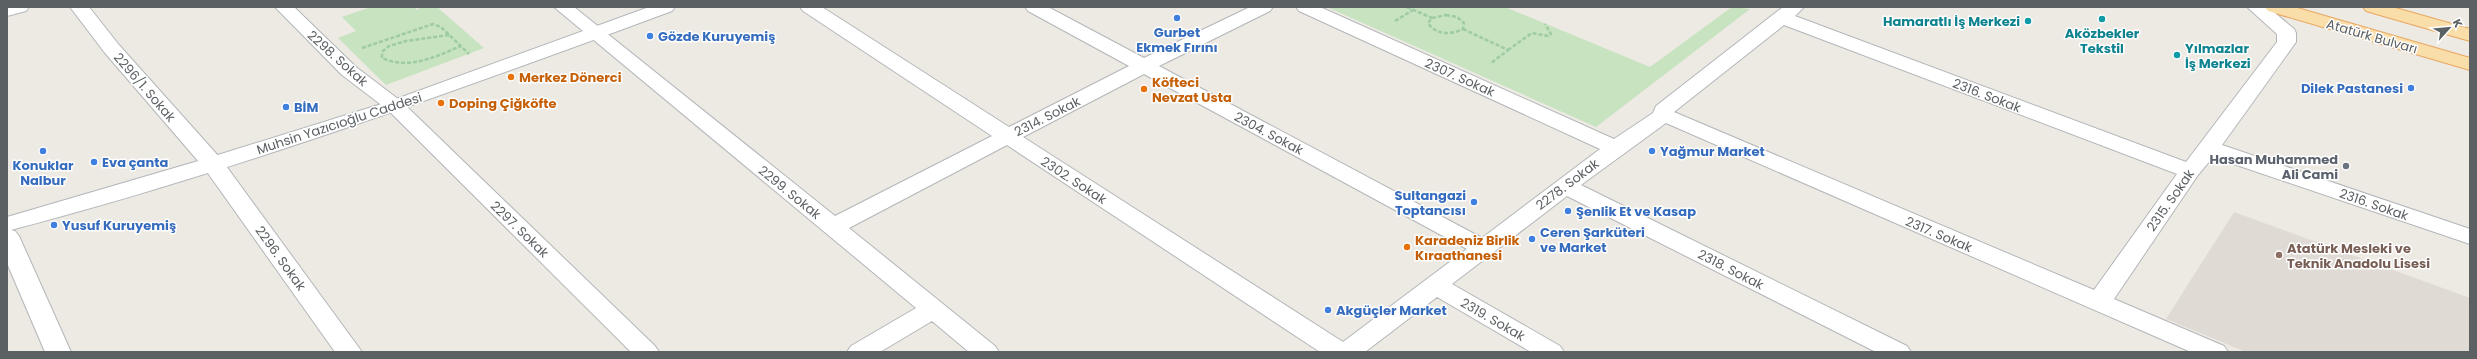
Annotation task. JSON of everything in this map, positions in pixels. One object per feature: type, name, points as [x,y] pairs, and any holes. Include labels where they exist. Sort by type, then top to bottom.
[{"type":"main road","name":"Atatürk Bulvarı","points":[[2274,7],[2326,15],[2470,64]]},
{"type":"main road","points":[[2372,7],[2470,35]]},
{"type":"main road","points":[[2393,7],[2470,27]]},
{"type":"street","points":[[7,10],[20,7]]},
{"type":"street","name":"2296/1. Sokak","points":[[79,7],[112,49],[213,164]]},
{"type":"street","name":"2298. Sokak","points":[[284,7],[348,71],[395,106]]},
{"type":"street","name":"2299. Sokak","points":[[563,7],[986,352]]},
{"type":"street","name":"Muhsin Yazıcıoğlu Caddesi","points":[[7,224],[213,164],[395,106],[666,7]]},
{"type":"street","name":"2302. Sokak","points":[[809,7],[1339,352]]},
{"type":"street","name":"2304. Sokak","points":[[1034,7],[1483,248]]},
{"type":"street","name":"2314. Sokak","points":[[832,227],[1144,66],[1264,7]]},
{"type":"street","name":"2307. Sokak","points":[[1305,7],[1615,148]]},
{"type":"street","name":"2315. Sokak","points":[[2098,303],[2190,171],[2209,148],[2286,42],[2286,33],[2278,24],[2256,7]]},
{"type":"street","name":"2316. Sokak","points":[[1789,12],[2190,171]]},
{"type":"street","name":"2278. Sokak","points":[[1348,352],[1615,148],[1664,115],[1663,110],[1789,12]]},
{"type":"street","name":"2297. Sokak","points":[[395,106],[646,352]]},
{"type":"street","name":"2317. Sokak","points":[[1664,115],[2098,303],[2215,352]]},
{"type":"street","name":"2316. Sokak","points":[[2209,148],[2470,237]]},
{"type":"street","name":"2296. Sokak","points":[[213,164],[349,352]]},
{"type":"street","name":"2318. Sokak","points":[[1565,186],[1898,352]]},
{"type":"street","points":[[7,236],[58,352]]},
{"type":"street","name":"2319. Sokak","points":[[1435,285],[1551,352]]},
{"type":"street","points":[[860,352],[934,309]]},
{"type":"path","points":[[1407,7],[1432,18]]},
{"type":"path","points":[[1463,29],[1464,23],[1457,17],[1441,15],[1432,18],[1428,23],[1436,31],[1454,33],[1463,29],[1508,50]]},
{"type":"path","points":[[1468,81],[1532,33],[1548,36],[1551,34],[1545,24]]},
{"type":"path","points":[[335,57],[429,25],[441,27],[488,71]]},
{"type":"path","points":[[450,35],[416,38],[401,42],[386,48],[382,52],[382,58],[390,62],[412,63],[461,46]]},
{"type":"shaded area","name":"Atatürk Mesleki ve Teknik Anadolu Lisesi","points":[[2234,212],[2470,298],[2470,352],[2246,352],[2166,319]]},
{"type":"green space","points":[[371,7],[414,7],[417,10],[421,7],[437,7],[484,48],[386,85],[338,38],[356,31],[342,17]]},
{"type":"green space","points":[[1327,7],[1505,7],[1650,67],[1732,7],[1750,9],[1596,127]]},
{"type":"place","name":"Gurbet Ekmek Fırını","points":[[1177,18]]},
{"type":"place","name":"Aközbekler Tekstil","points":[[2102,19]]},
{"type":"place","name":"Hamaratlı İş Merkezi","points":[[2028,21]]},
{"type":"place","name":"Gözde Kuruyemiş","points":[[650,36]]},
{"type":"place","name":"Yılmazlar İş Merkezi","points":[[2177,55]]},
{"type":"place","name":"Merkez Dönerci","points":[[511,77]]},
{"type":"place","name":"Dilek Pastanesi","points":[[2411,88]]},
{"type":"place","name":"Köfteci Nevzat Usta","points":[[1144,89]]},
{"type":"place","name":"Doping Çiğköfte","points":[[441,103]]},
{"type":"place","name":"BİM","points":[[286,107]]},
{"type":"place","name":"Konuklar Nalbur","points":[[43,151]]},
{"type":"place","name":"Yağmur Market","points":[[1652,151]]},
{"type":"place","name":"Eva çanta","points":[[94,162]]},
{"type":"place","name":"Hasan Muhammed Ali Cami","points":[[2346,166]]},
{"type":"place","name":"Sultangazi Toptancısı","points":[[1474,202]]},
{"type":"place","name":"Şenlik Et ve Kasap","points":[[1568,211]]},
{"type":"place","name":"Yusuf Kuruyemiş","points":[[54,225]]},
{"type":"place","name":"Ceren Şarküteri ve Market","points":[[1532,239]]},
{"type":"place","name":"Karadeniz Birlik Kıraathanesi","points":[[1407,247]]},
{"type":"place","name":"Atatürk Mesleki ve Teknik Anadolu Lisesi","points":[[2279,255]]},
{"type":"place","name":"Akgüçler Market","points":[[1328,310]]}]
